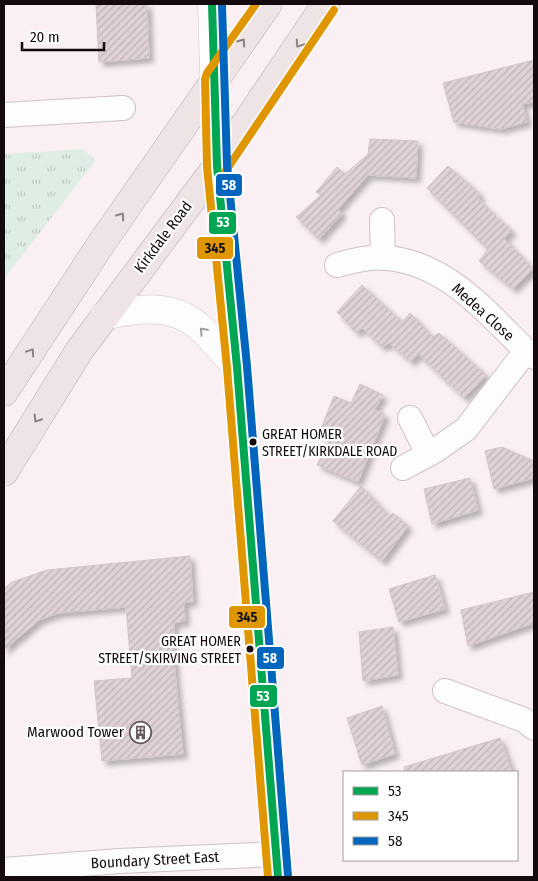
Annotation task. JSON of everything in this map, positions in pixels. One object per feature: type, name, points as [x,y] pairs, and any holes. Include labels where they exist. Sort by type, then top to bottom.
[{"type":"highway","points":[[4,392],[103,241],[268,4]]},
{"type":"highway","name":"Kirkdale Road","points":[[4,472],[104,316],[216,166],[326,4]]},
{"type":"street","points":[[212,4],[216,166],[237,367],[277,866]]},
{"type":"street","points":[[4,115],[122,108]]},
{"type":"street","points":[[382,220],[383,258]]},
{"type":"street","name":"Medea Close","points":[[338,265],[364,259],[383,258],[424,267],[441,276],[478,303],[530,354],[466,430],[403,468]]},
{"type":"street","points":[[104,316],[123,311],[146,309],[167,311],[183,316],[196,324],[237,367]]},
{"type":"street","points":[[410,418],[428,454]]},
{"type":"street","points":[[446,691],[524,720],[534,728]]},
{"type":"street","name":"Boundary Street East","points":[[4,870],[119,861],[277,866]]},
{"type":"green space","points":[[82,149],[96,160],[4,279],[4,154]]},
{"type":"building","points":[[96,4],[147,4],[149,58],[99,62]]},
{"type":"building","points":[[534,60],[534,102],[522,104],[527,122],[501,129],[454,122],[443,83]]},
{"type":"building","points":[[370,139],[418,141],[416,178],[368,175],[338,209],[342,214],[319,239],[296,217],[321,195],[316,192],[337,167],[345,174],[368,155]]},
{"type":"building","points":[[448,166],[479,193],[479,200],[512,231],[504,238],[533,269],[513,289],[479,261],[488,249],[427,188]]},
{"type":"building","points":[[362,285],[402,322],[410,313],[433,337],[439,333],[486,375],[464,398],[418,354],[411,362],[389,343],[382,347],[362,328],[357,333],[337,312]]},
{"type":"building","points":[[360,384],[383,395],[375,409],[385,415],[358,482],[317,465],[330,439],[319,433],[334,396],[351,403]]},
{"type":"building","points":[[502,447],[534,461],[534,478],[494,489],[485,451]]},
{"type":"building","points":[[470,478],[478,510],[432,524],[424,489]]},
{"type":"building","points":[[361,486],[390,516],[393,513],[408,526],[382,561],[333,521]]},
{"type":"building","points":[[190,556],[193,602],[184,602],[185,621],[174,623],[174,642],[172,642],[183,754],[102,761],[94,681],[132,678],[126,607],[58,613],[39,620],[4,650],[4,589],[12,582],[47,570]]},
{"type":"building","points":[[435,575],[445,609],[399,622],[389,589]]},
{"type":"building","points":[[534,592],[534,623],[468,646],[461,610]]},
{"type":"building","points":[[393,627],[398,675],[363,681],[359,632]]},
{"type":"building","points":[[382,706],[395,754],[362,765],[347,718]]},
{"type":"building","points":[[500,738],[512,771],[405,771],[404,767]]},
{"type":"transit line","name":"53","points":[[212,4],[217,166],[237,367],[278,877]]},
{"type":"transit line","name":"58","points":[[222,4],[227,165],[247,366],[288,876]]},
{"type":"transit line","name":"345","points":[[256,4],[207,73],[205,79],[207,167],[227,368],[268,877]]},
{"type":"transit line","name":"345","points":[[225,172],[334,10]]},
{"type":"place","name":"GREAT HOMER STREET/KIRKDALE ROAD","points":[[253,442]]},
{"type":"place","name":"GREAT HOMER STREET/SKIRVING STREET","points":[[250,649]]},
{"type":"place","name":"Marwood Tower","points":[[140,732]]}]
